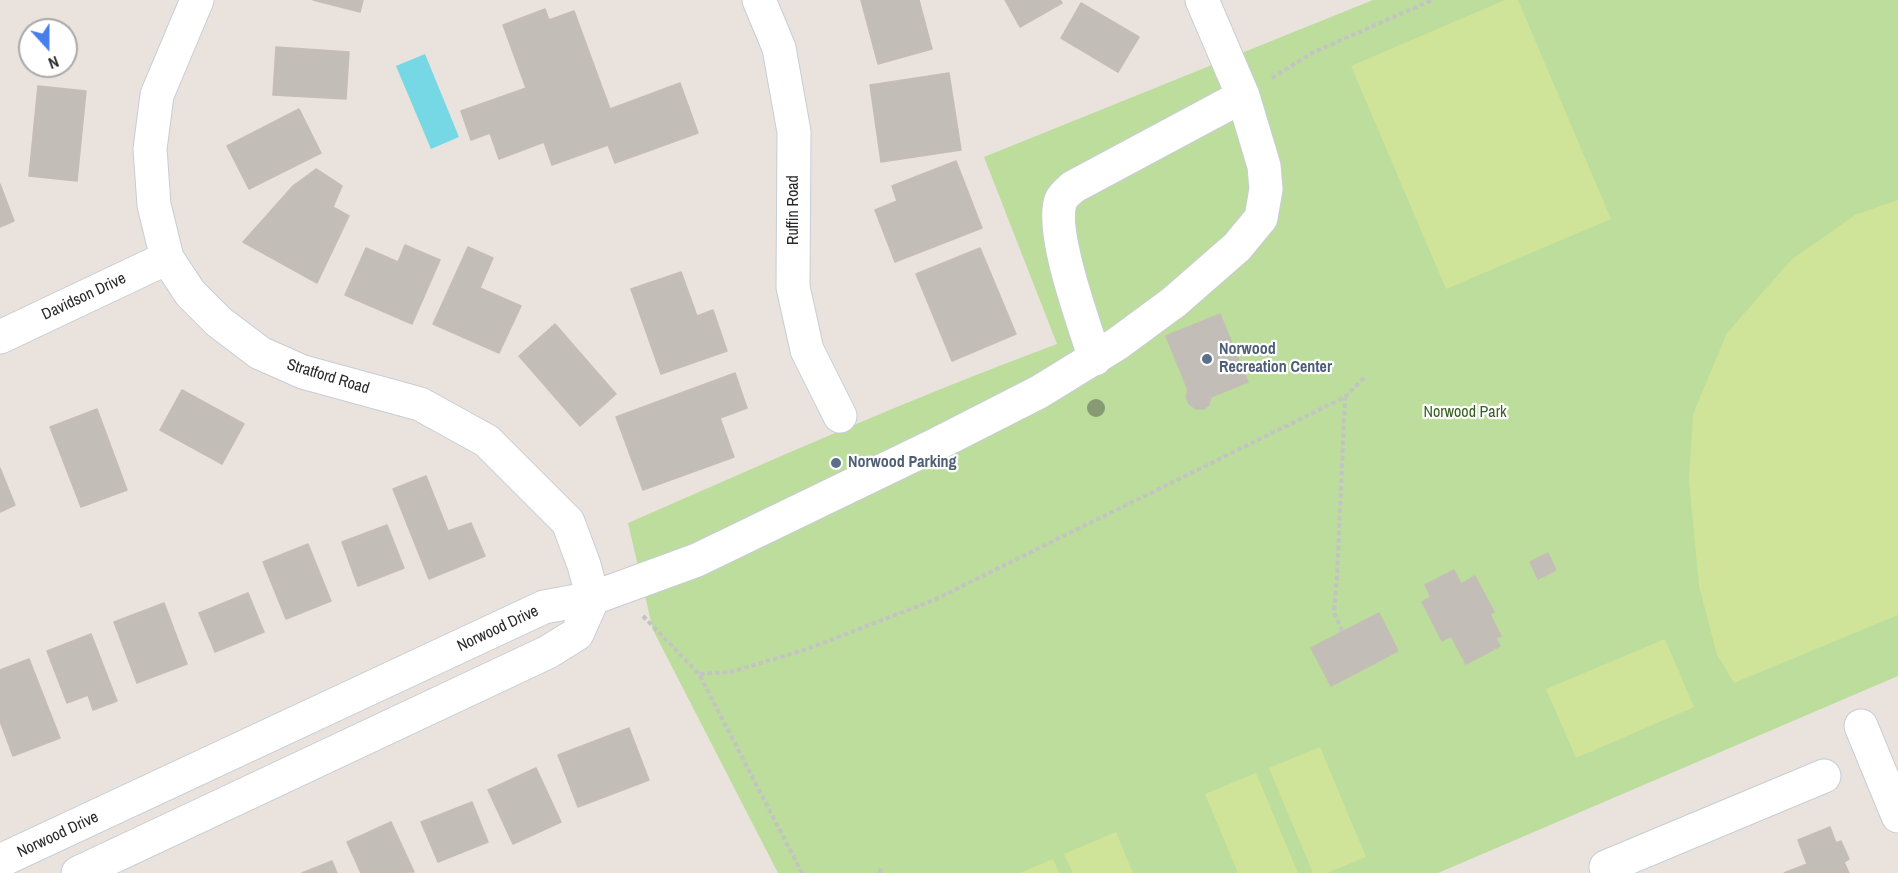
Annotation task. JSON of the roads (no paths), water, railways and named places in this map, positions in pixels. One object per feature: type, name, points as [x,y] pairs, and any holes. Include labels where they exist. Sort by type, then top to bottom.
[{"type":"street","name":"Stratford Road","points":[[197,0],[157,95],[150,149],[154,206],[167,258],[190,293],[219,322],[260,352],[303,372],[420,404],[487,441],[568,522],[593,598]]},
{"type":"street","name":"Ruffin Road","points":[[759,0],[779,48],[794,132],[794,287],[807,350],[840,416]]},
{"type":"street","name":"Norwood Drive","points":[[0,861],[544,607],[593,598],[697,561],[998,413],[1095,359],[1174,302],[1237,247],[1261,218],[1266,189],[1264,165],[1243,96],[1203,0]]},
{"type":"street","points":[[1095,359],[1062,246],[1058,220],[1061,199],[1073,187],[1243,96]]},
{"type":"street","name":"Davidson Drive","points":[[0,337],[167,258]]},
{"type":"street","points":[[78,873],[548,652],[578,634],[593,598]]},
{"type":"street","points":[[1861,726],[1898,816]]},
{"type":"street","points":[[265,738],[285,776]]},
{"type":"street","points":[[1608,873],[1606,867],[1824,776]]},
{"type":"water","points":[[425,54],[459,137],[431,149],[396,66]]},
{"type":"place","name":"Norwood Recreation Center","points":[[1207,359]]},
{"type":"place","name":"Norwood Parking","points":[[836,463]]},
{"type":"park label","name":"Norwood Park","points":[[1465,413]]}]
